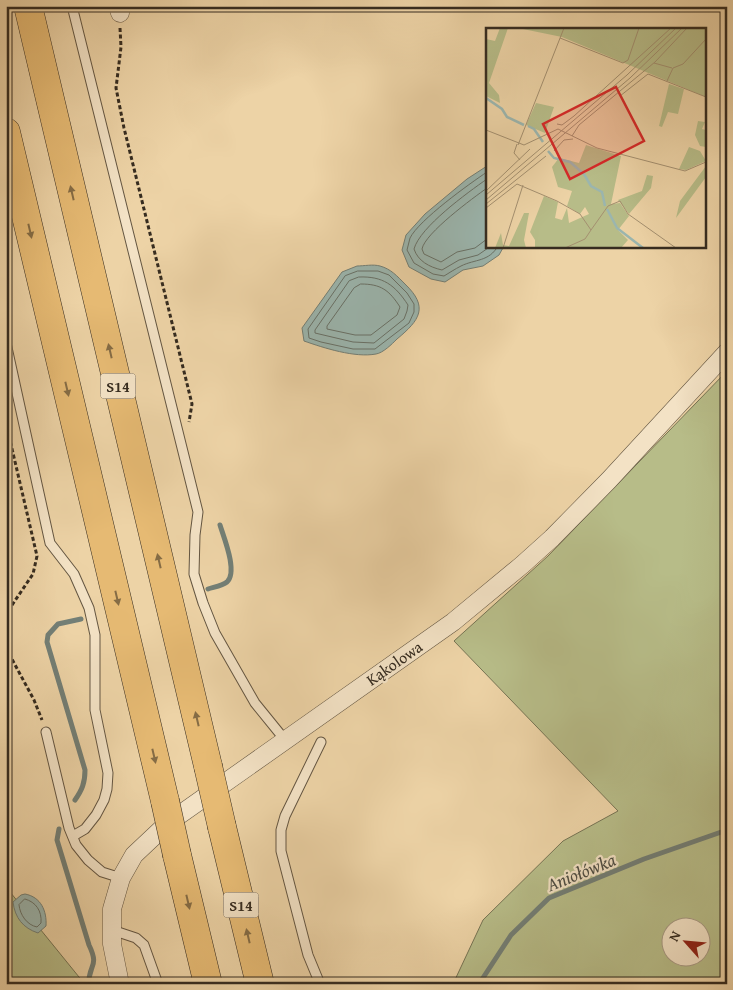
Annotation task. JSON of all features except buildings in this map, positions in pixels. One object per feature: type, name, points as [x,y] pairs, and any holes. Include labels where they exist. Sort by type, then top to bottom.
[{"type":"highway","name":"S14","points":[[28,6],[260,984]]},
{"type":"highway","points":[[6,132],[208,984]]},
{"type":"street","name":"Kąkolowa","points":[[120,984],[112,944],[112,909],[121,878],[134,855],[168,823],[453,622],[522,565],[552,538],[609,480],[727,352]]},
{"type":"lane","points":[[72,6],[198,512],[194,574],[215,633],[255,703],[285,740]]},
{"type":"lane","points":[[6,343],[50,543],[74,574],[89,608],[95,635],[95,710],[108,773],[107,789],[104,800],[96,814],[85,829],[73,836]]},
{"type":"lane","points":[[46,732],[76,845],[88,860],[102,872],[121,878]]},
{"type":"lane","points":[[320,984],[308,955],[281,851],[281,830],[285,816],[321,742]]},
{"type":"lane","points":[[112,930],[136,938],[144,945],[158,984]]},
{"type":"path","points":[[119,9],[121,47],[116,88],[124,128],[192,404],[185,454]]},
{"type":"path","points":[[6,423],[37,556],[33,574],[6,617]]},
{"type":"path","points":[[6,648],[34,700],[46,732]]},
{"type":"green space","points":[[727,371],[727,984],[453,984],[483,920],[563,841],[618,811],[454,641],[548,556]]},
{"type":"green space","points":[[6,887],[79,977],[85,984],[6,984]]},
{"type":"water","points":[[486,167],[486,248],[503,248],[499,255],[483,266],[463,270],[445,282],[431,279],[409,267],[402,250],[406,235],[425,214],[467,179]]},
{"type":"water","points":[[357,266],[380,266],[396,276],[412,292],[417,300],[419,313],[416,319],[390,346],[376,354],[359,355],[304,341],[302,328],[342,272]]},
{"type":"water","points":[[25,894],[39,901],[44,910],[46,926],[38,933],[24,925],[16,913],[13,902]]},
{"type":"waterway","points":[[208,589],[227,582],[230,577],[231,563],[220,525]]},
{"type":"waterway","points":[[75,800],[83,786],[85,770],[47,642],[48,635],[58,624],[81,619]]},
{"type":"waterway","points":[[59,829],[57,840],[94,958],[89,984]]},
{"type":"waterway","name":"Aniołówka","points":[[479,984],[511,935],[549,898],[644,859],[727,830]]}]
